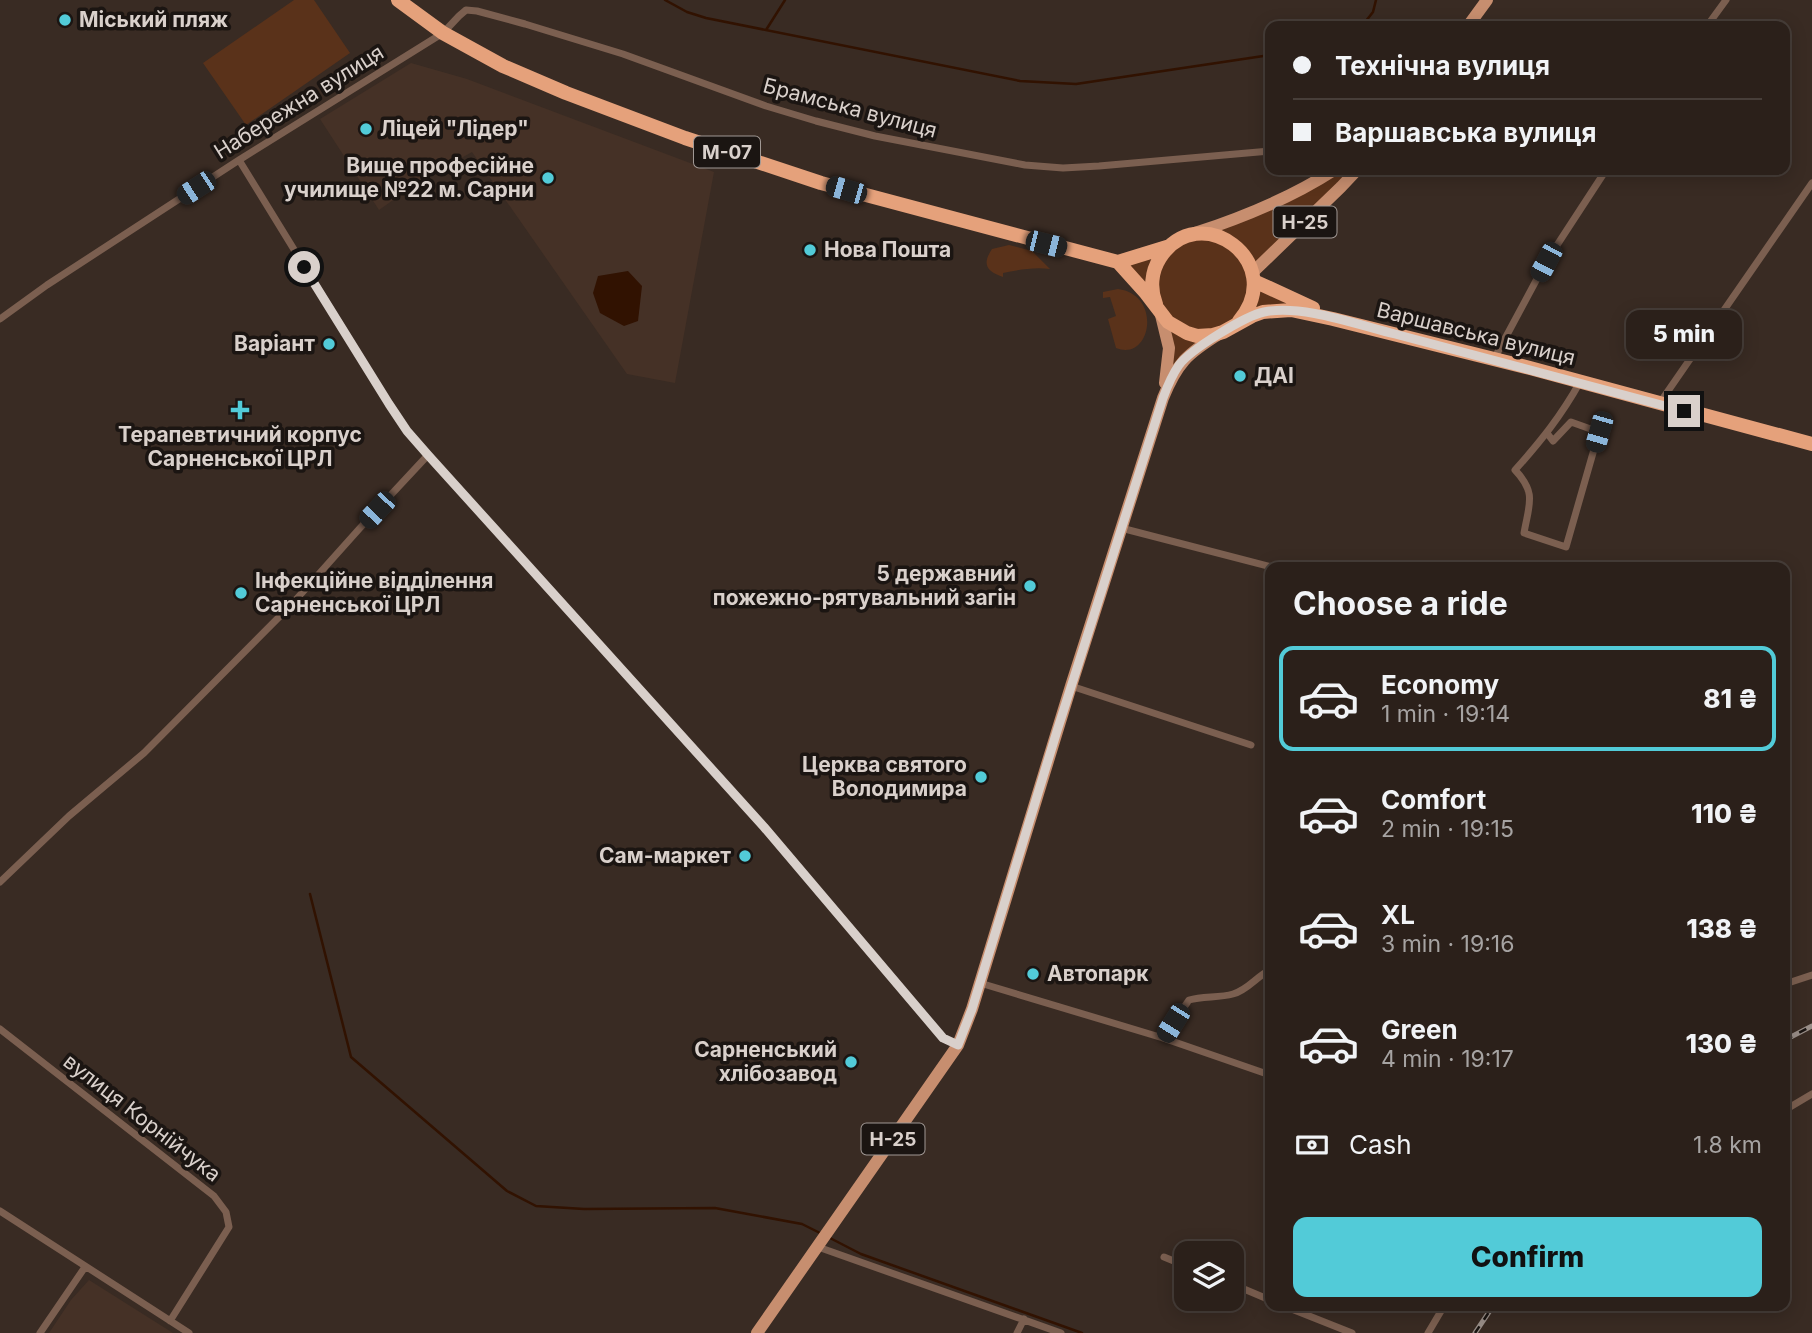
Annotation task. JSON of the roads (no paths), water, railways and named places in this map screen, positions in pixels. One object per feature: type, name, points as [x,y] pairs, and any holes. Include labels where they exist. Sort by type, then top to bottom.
[{"type":"highway","name":"М-07","points":[[398,0],[443,33],[503,66],[685,138],[821,183],[1118,262]]},
{"type":"highway","points":[[1238,322],[1250,307],[1254,294],[1249,262],[1234,244],[1212,234],[1188,236],[1170,245],[1118,262],[1178,330],[1186,333],[1207,336],[1223,332],[1238,322],[1263,312],[1283,310],[1333,319]]},
{"type":"highway","name":"Н-25","points":[[1159,310],[1152,289],[1154,268],[1170,245]]},
{"type":"highway","points":[[1253,277],[1333,319]]},
{"type":"highway","name":"Варшавська вулиця","points":[[1333,319],[1812,444]]},
{"type":"main road","points":[[1472,21],[1487,0]]},
{"type":"main road","name":"Н-25","points":[[1188,236],[1260,210],[1326,175]]},
{"type":"main road","name":"Н-25","points":[[1253,277],[1352,175]]},
{"type":"main road","name":"Н-25","points":[[1159,310],[1169,348],[1163,398]]},
{"type":"main road","name":"Н-25","points":[[757,1333],[958,1045],[967,1026],[1071,686],[1170,379],[1189,354],[1223,332]]},
{"type":"street","points":[[1711,21],[1726,0]]},
{"type":"street","name":"Брамська вулиця","points":[[443,33],[466,10],[477,11],[623,54],[765,106],[816,121],[875,136],[1025,165],[1063,168],[1099,166],[1265,151]]},
{"type":"street","name":"Набережна вулиця","points":[[0,319],[47,285],[239,160],[443,33]]},
{"type":"street","points":[[239,160],[407,431],[764,827],[943,1038],[958,1045]]},
{"type":"street","points":[[1494,359],[1546,262],[1603,175]]},
{"type":"street","points":[[1659,404],[1812,183]]},
{"type":"street","points":[[1547,433],[1553,441],[1571,422],[1599,432],[1566,547],[1524,533],[1530,497],[1525,481],[1515,470],[1563,412],[1580,382]]},
{"type":"street","points":[[0,882],[69,816],[144,753],[292,604],[428,455]]},
{"type":"street","points":[[1121,528],[1265,565]]},
{"type":"street","points":[[1071,686],[1251,745]]},
{"type":"street","points":[[1163,1038],[1189,1000],[1233,994],[1265,972]]},
{"type":"street","points":[[1790,982],[1812,975]]},
{"type":"street","points":[[980,983],[1163,1038],[1265,1073]]},
{"type":"street","name":"вулиця Корнійчука","points":[[0,1029],[214,1196],[226,1212],[229,1227],[170,1321]]},
{"type":"street","points":[[1790,1107],[1812,1094]]},
{"type":"street","points":[[0,1211],[189,1333]]},
{"type":"street","points":[[823,1240],[1061,1333]]},
{"type":"street","points":[[1164,1257],[1174,1261]]},
{"type":"street","points":[[40,1333],[85,1267]]},
{"type":"street","points":[[1244,1289],[1265,1298]]},
{"type":"street","points":[[1297,1311],[1352,1333]]},
{"type":"street","points":[[1429,1333],[1441,1311]]},
{"type":"street","points":[[1017,1333],[1024,1319]]},
{"type":"waterway","points":[[665,0],[687,12],[706,18],[1020,81],[1076,84],[1265,56]]},
{"type":"waterway","points":[[766,30],[785,0]]},
{"type":"waterway","points":[[1366,21],[1373,12],[1376,0]]},
{"type":"waterway","points":[[310,894],[351,1057],[507,1191],[536,1206],[584,1209],[715,1208],[802,1224],[822,1234]]},
{"type":"waterway","points":[[828,1237],[861,1254],[1082,1333]]},
{"type":"railway","points":[[1790,1037],[1812,1026]]},
{"type":"railway","points":[[1475,1333],[1490,1311]]},
{"type":"place","name":"Міський пляж","points":[[65,20]]},
{"type":"place","name":"Ліцей \"Лідер\"","points":[[366,129]]},
{"type":"place","name":"Вище професійне училище №22 м. Сарни","points":[[548,178]]},
{"type":"place","name":"Нова Пошта","points":[[810,250]]},
{"type":"place","name":"Варіант","points":[[329,344]]},
{"type":"place","name":"ДАІ","points":[[1240,376]]},
{"type":"place","name":"Терапевтичний корпус Сарненської ЦРЛ","points":[[240,410]]},
{"type":"place","name":"5 державний пожежно-рятувальний загін","points":[[1030,586]]},
{"type":"place","name":"Інфекційне відділення Сарненської ЦРЛ","points":[[241,593]]},
{"type":"place","name":"Церква святого Володимира","points":[[981,777]]},
{"type":"place","name":"Сам-маркет","points":[[745,856]]},
{"type":"place","name":"Автопарк","points":[[1033,974]]},
{"type":"place","name":"Сарненський хлібозавод","points":[[851,1062]]}]
